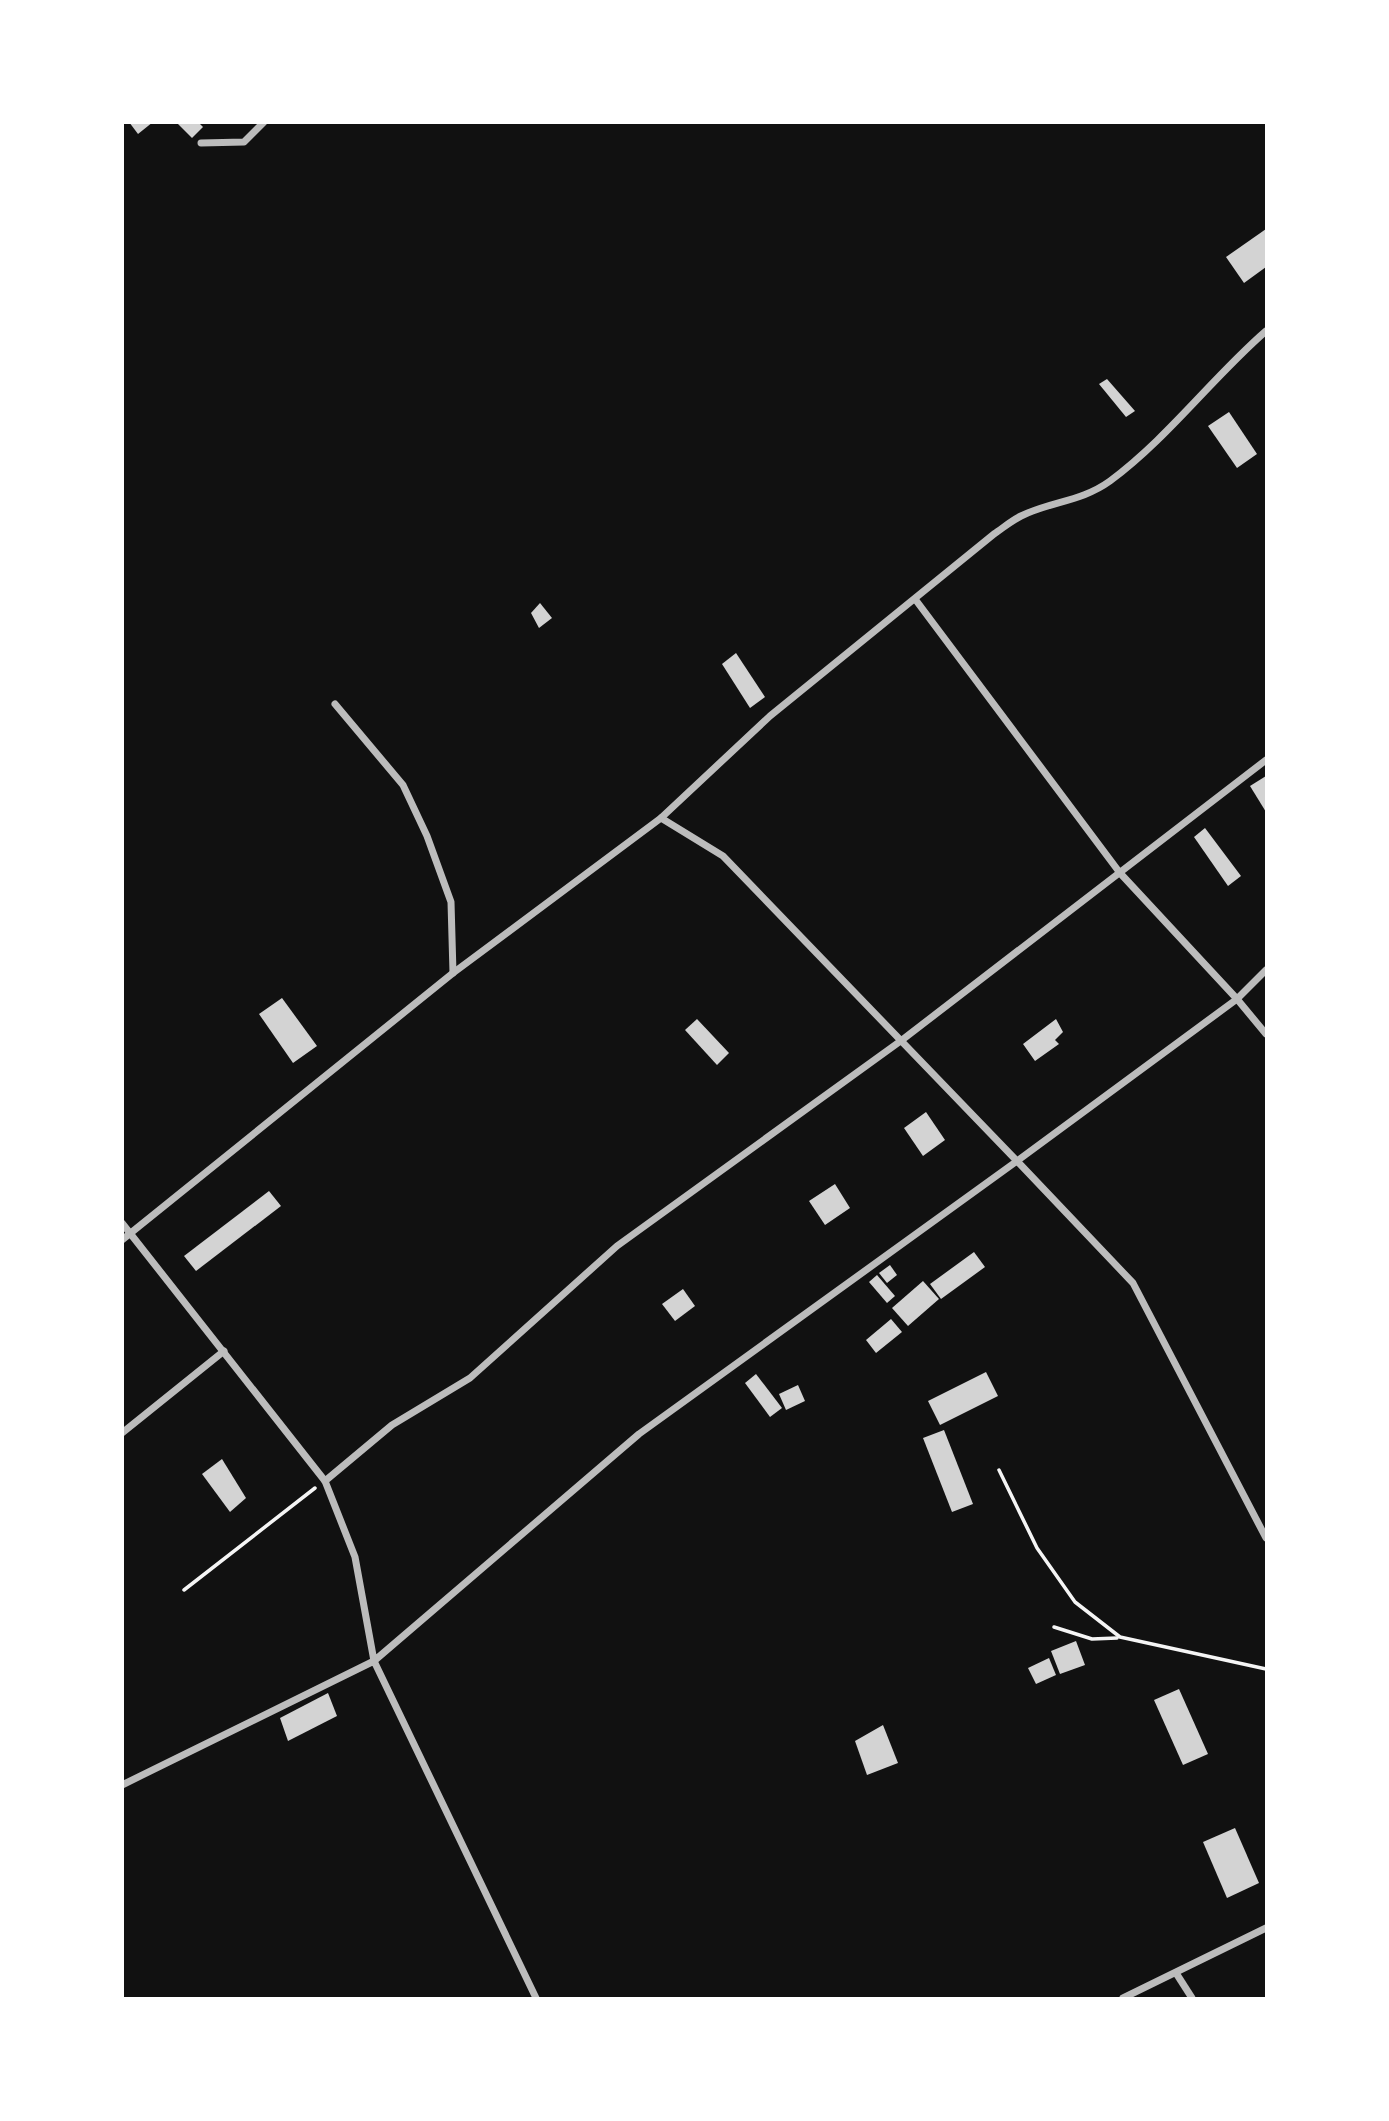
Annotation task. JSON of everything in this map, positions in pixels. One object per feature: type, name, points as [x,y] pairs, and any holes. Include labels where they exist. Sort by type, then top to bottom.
[{"type":"street","points":[[201,143],[244,142],[264,122]]},
{"type":"street","points":[[122,1240],[453,973],[661,818],[770,716],[994,534],[1022,515],[1084,497],[1109,482],[1138,458],[1266,331]]},
{"type":"street","points":[[915,599],[1120,873],[1266,1034]]},
{"type":"street","points":[[335,704],[403,785],[427,836],[451,902],[453,973]]},
{"type":"street","points":[[325,1481],[392,1425],[470,1378],[617,1246],[902,1040],[1266,760]]},
{"type":"street","points":[[661,818],[723,856],[1133,1283],[1266,1536]]},
{"type":"street","points":[[122,1785],[374,1661],[639,1434],[1237,999],[1266,970]]},
{"type":"street","points":[[122,1223],[132,1232],[325,1481],[355,1557],[374,1661],[536,1998]]},
{"type":"street","points":[[122,1433],[225,1351]]},
{"type":"street","points":[[1122,1998],[1266,1928]]},
{"type":"street","points":[[1176,1973],[1192,1998]]},
{"type":"path","points":[[999,1470],[1037,1548],[1074,1602],[1119,1637]]},
{"type":"path","points":[[184,1590],[325,1481]]},
{"type":"path","points":[[1054,1627],[1092,1639],[1119,1637],[1212,1654],[1266,1669]]},
{"type":"building","points":[[129,122],[153,122],[138,134]]},
{"type":"building","points":[[176,122],[198,122],[203,127],[192,138]]},
{"type":"building","points":[[1266,229],[1266,267],[1244,283],[1226,257]]},
{"type":"building","points":[[1107,379],[1135,411],[1126,417],[1099,384]]},
{"type":"building","points":[[1229,412],[1257,454],[1237,468],[1208,426]]},
{"type":"building","points":[[540,603],[552,618],[539,628],[531,613]]},
{"type":"building","points":[[736,653],[765,697],[750,708],[722,664]]},
{"type":"building","points":[[1266,776],[1266,812],[1250,786]]},
{"type":"building","points":[[1205,828],[1241,876],[1228,886],[1194,837]]},
{"type":"building","points":[[282,998],[317,1046],[293,1063],[259,1014]]},
{"type":"building","points":[[697,1019],[729,1053],[717,1065],[685,1030]]},
{"type":"building","points":[[1056,1019],[1063,1032],[1055,1040],[1059,1044],[1035,1061],[1023,1044]]},
{"type":"building","points":[[926,1112],[945,1140],[923,1156],[904,1128]]},
{"type":"building","points":[[835,1184],[850,1208],[825,1225],[809,1201]]},
{"type":"building","points":[[269,1191],[281,1206],[196,1271],[184,1256]]},
{"type":"building","points":[[974,1252],[985,1267],[941,1299],[930,1284]]},
{"type":"building","points":[[890,1265],[897,1275],[887,1283],[879,1273]]},
{"type":"building","points":[[877,1275],[895,1296],[887,1303],[869,1282]]},
{"type":"building","points":[[923,1281],[939,1299],[908,1326],[892,1308]]},
{"type":"building","points":[[683,1289],[695,1306],[675,1321],[662,1304]]},
{"type":"building","points":[[891,1319],[902,1332],[876,1353],[866,1340]]},
{"type":"building","points":[[986,1372],[998,1396],[940,1425],[928,1401]]},
{"type":"building","points":[[756,1374],[782,1408],[770,1417],[745,1383]]},
{"type":"building","points":[[798,1385],[805,1401],[786,1410],[779,1394]]},
{"type":"building","points":[[944,1430],[973,1504],[952,1512],[923,1438]]},
{"type":"building","points":[[222,1459],[246,1498],[230,1512],[202,1474]]},
{"type":"building","points":[[1076,1641],[1085,1665],[1060,1674],[1051,1651]]},
{"type":"building","points":[[1049,1658],[1056,1675],[1036,1684],[1028,1668]]},
{"type":"building","points":[[1179,1689],[1208,1754],[1183,1765],[1154,1700]]},
{"type":"building","points":[[328,1693],[337,1716],[288,1741],[280,1718]]},
{"type":"building","points":[[883,1725],[898,1763],[867,1775],[855,1741]]},
{"type":"building","points":[[1235,1828],[1259,1883],[1227,1898],[1203,1842]]}]
